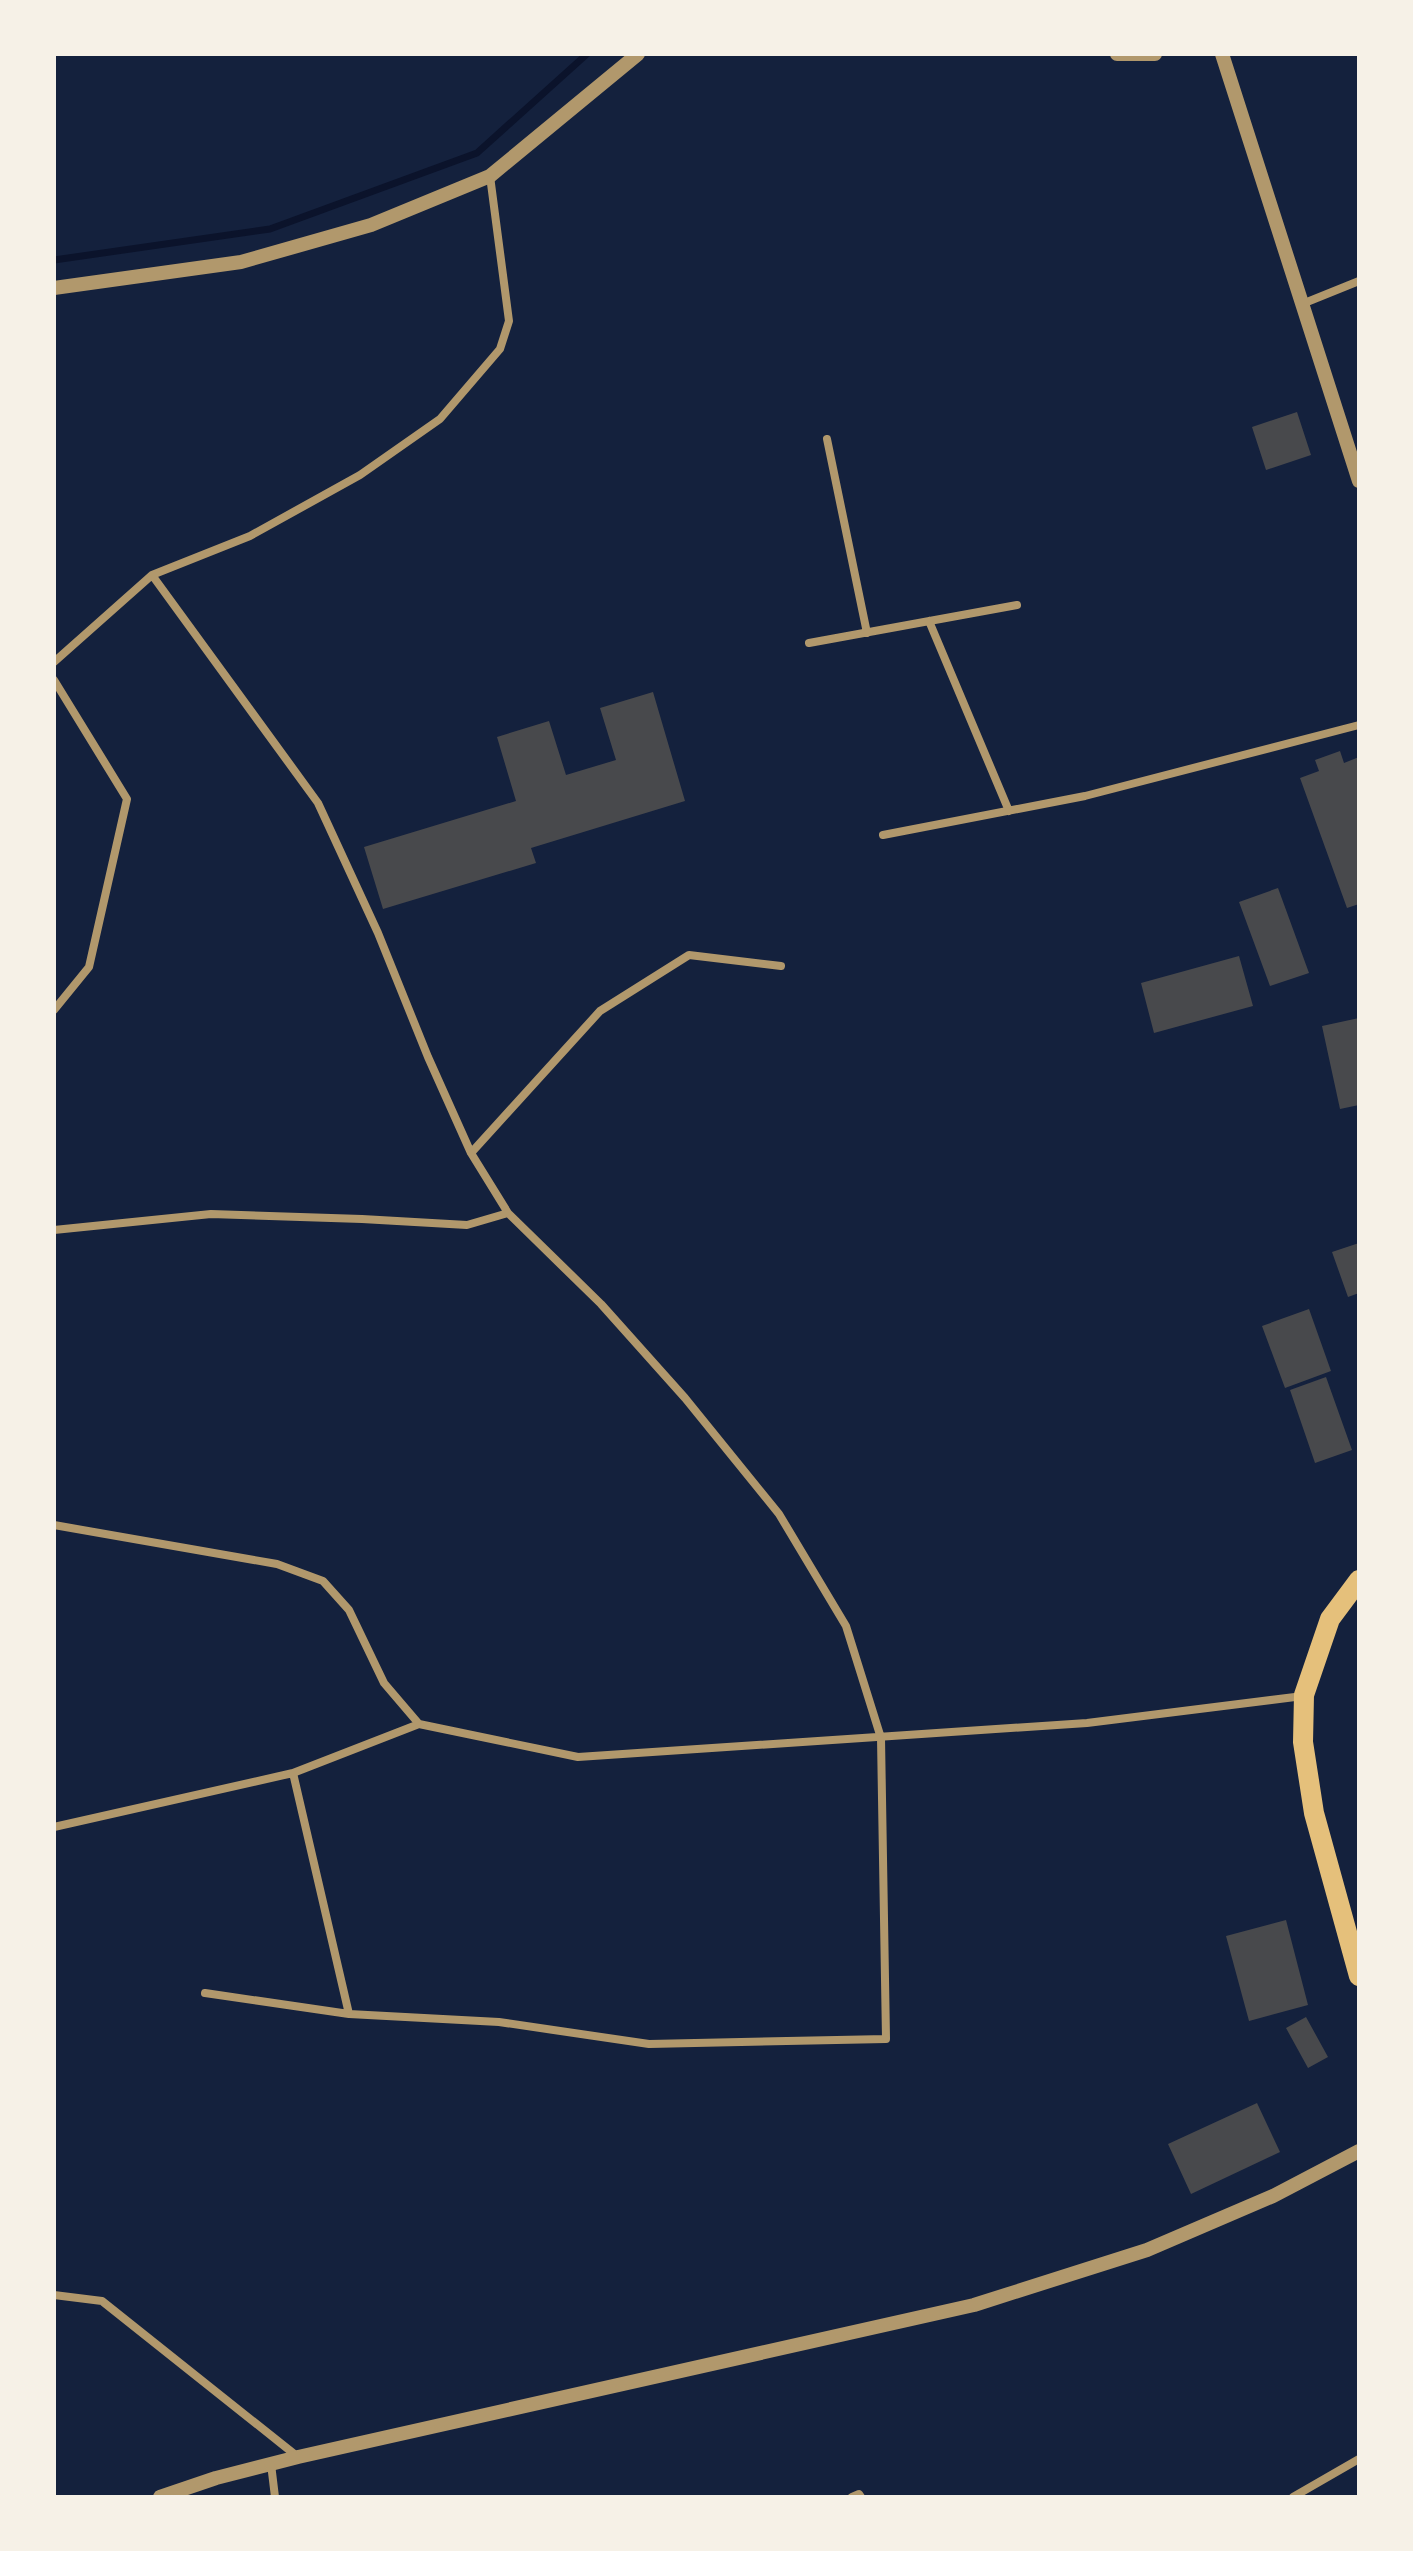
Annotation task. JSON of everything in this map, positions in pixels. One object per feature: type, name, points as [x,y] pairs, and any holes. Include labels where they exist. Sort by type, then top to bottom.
[{"type":"main road","points":[[1359,1580],[1330,1619],[1304,1695],[1303,1742],[1314,1813],[1359,1976]]},
{"type":"street","points":[[54,288],[241,262],[371,225],[490,176],[638,54]]},
{"type":"street","points":[[1117,54],[1155,54]]},
{"type":"street","points":[[1222,54],[1359,481]]},
{"type":"street","points":[[54,662],[152,575],[250,536],[360,475],[440,419],[500,349],[509,321],[490,176]]},
{"type":"street","points":[[1302,304],[1359,281]]},
{"type":"street","points":[[827,439],[867,633]]},
{"type":"street","points":[[152,575],[318,803],[378,933],[471,1153],[508,1213],[601,1304],[685,1398],[779,1514],[846,1626],[881,1738],[886,2039],[649,2044],[499,2022],[349,2014],[205,1993]]},
{"type":"street","points":[[809,643],[1017,605]]},
{"type":"street","points":[[929,621],[1009,811]]},
{"type":"street","points":[[54,680],[127,799],[89,967],[54,1010]]},
{"type":"street","points":[[883,835],[1085,796],[1359,725]]},
{"type":"street","points":[[471,1153],[600,1011],[689,955],[781,966]]},
{"type":"street","points":[[54,1230],[211,1214],[467,1225],[508,1213]]},
{"type":"street","points":[[54,1525],[277,1564],[323,1581],[349,1610],[384,1683],[419,1724]]},
{"type":"street","points":[[54,1827],[293,1773],[419,1724],[578,1757],[1087,1723],[1304,1695]]},
{"type":"street","points":[[293,1773],[349,2014]]},
{"type":"street","points":[[160,2497],[216,2478],[298,2457],[974,2305],[1147,2250],[1273,2196],[1359,2151]]},
{"type":"street","points":[[54,2295],[102,2301],[298,2457]]},
{"type":"street","points":[[1293,2497],[1359,2459]]},
{"type":"street","points":[[271,2464],[275,2497]]},
{"type":"street","points":[[852,2497],[859,2494],[861,2497]]},
{"type":"building","points":[[1297,412],[1311,455],[1266,470],[1252,427]]},
{"type":"building","points":[[653,692],[685,801],[531,848],[536,863],[383,909],[364,847],[516,801],[497,737],[549,721],[566,775],[616,760],[600,708]]},
{"type":"building","points":[[1340,751],[1344,763],[1359,757],[1359,904],[1347,908],[1300,778],[1319,771],[1315,760]]},
{"type":"building","points":[[1278,888],[1309,973],[1270,986],[1239,902]]},
{"type":"building","points":[[1239,956],[1253,1006],[1154,1033],[1141,983]]},
{"type":"building","points":[[1359,1018],[1359,1105],[1340,1109],[1322,1026]]},
{"type":"building","points":[[1359,1243],[1359,1293],[1348,1297],[1332,1252]]},
{"type":"building","points":[[1309,1309],[1331,1371],[1285,1388],[1262,1326]]},
{"type":"building","points":[[1326,1377],[1352,1450],[1315,1463],[1290,1390]]},
{"type":"building","points":[[1286,1920],[1308,2005],[1249,2021],[1226,1936]]},
{"type":"building","points":[[1306,2017],[1328,2057],[1308,2068],[1286,2028]]},
{"type":"building","points":[[1257,2103],[1280,2152],[1191,2194],[1168,2144]]},
{"type":"waterway","points":[[54,260],[270,229],[477,153],[587,54]]}]
